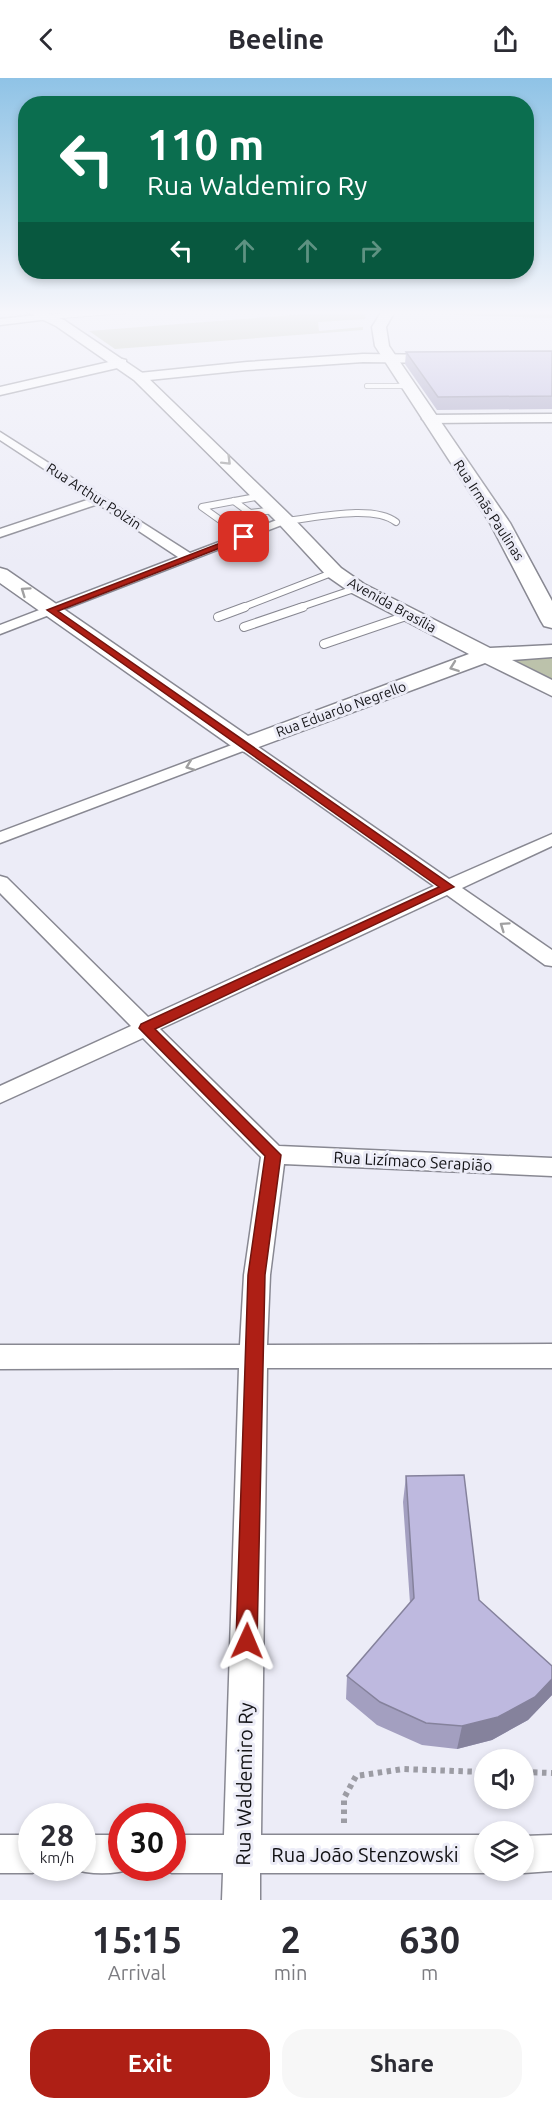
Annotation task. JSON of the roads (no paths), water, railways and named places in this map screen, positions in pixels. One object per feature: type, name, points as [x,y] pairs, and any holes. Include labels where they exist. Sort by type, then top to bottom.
[{"type":"main road","name":"Avenida Brasília","points":[[159,396],[281,515],[334,572],[357,588],[552,689]]},
{"type":"main road","name":"Rua Irmãs Paulinas","points":[[414,396],[500,523],[552,621]]},
{"type":"main road","points":[[0,574],[245,745]]},
{"type":"main road","name":"Rua Eduardo Negrello","points":[[245,745],[486,655],[552,651]]},
{"type":"street","points":[[429,419],[552,418]]},
{"type":"street","name":"Rua Arthur Polzin","points":[[0,435],[188,558]]},
{"type":"street","points":[[0,533],[99,500]]},
{"type":"street","points":[[0,630],[244,537],[281,515]]},
{"type":"street","points":[[245,745],[552,960]]},
{"type":"street","name":"Rua Eduardo Negrello","points":[[0,838],[245,745]]},
{"type":"street","points":[[0,1095],[552,839]]},
{"type":"street","points":[[0,882],[273,1155]]},
{"type":"street","name":"Rua Lizímaco Serapião","points":[[273,1155],[552,1167]]},
{"type":"street","name":"Rua Waldemiro Ry","points":[[241,1900],[253,1356],[257,1275],[273,1155]]},
{"type":"street","points":[[0,1357],[552,1356]]},
{"type":"street","points":[[534,1854],[552,1853]]},
{"type":"street","points":[[0,1854],[18,1854]]},
{"type":"street","name":"Rua João Stenzowski","points":[[186,1854],[474,1854]]},
{"type":"lane","points":[[244,537],[202,507],[261,496]]},
{"type":"lane","points":[[234,501],[250,513],[281,515],[370,513],[387,515],[396,522]]},
{"type":"lane","points":[[218,617],[334,572]]},
{"type":"lane","points":[[244,627],[357,588]]},
{"type":"lane","points":[[324,644],[409,615]]}]
